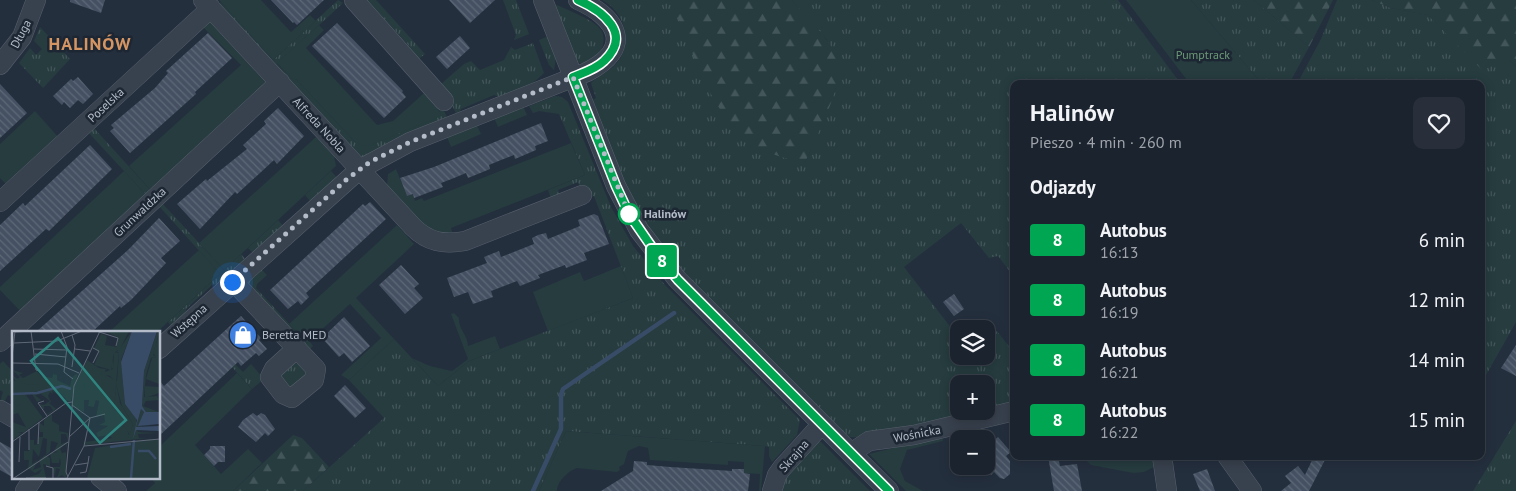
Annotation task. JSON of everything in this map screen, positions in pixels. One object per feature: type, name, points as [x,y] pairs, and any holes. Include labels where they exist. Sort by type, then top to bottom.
[{"type":"street","name":"Długa","points":[[0,65],[22,38],[36,0]]},
{"type":"street","points":[[354,0],[444,101]]},
{"type":"street","points":[[543,0],[616,186],[629,214],[658,256],[678,280],[889,491]]},
{"type":"street","name":"Wstępna","points":[[160,348],[360,169],[410,142],[573,77],[604,62],[613,49],[615,42],[613,28],[604,14],[578,0]]},
{"type":"street","name":"Alfreda Nobla","points":[[207,4],[421,234],[434,242],[456,243],[475,237],[582,195]]},
{"type":"street","name":"Poselska","points":[[0,202],[207,4]]},
{"type":"street","name":"Grunwaldzka","points":[[0,342],[280,82]]},
{"type":"street","points":[[233,281],[297,348]]},
{"type":"street","points":[[0,410],[12,417]]},
{"type":"street","name":"Wośnicka","points":[[851,453],[869,441],[914,435],[1010,412]]},
{"type":"street","name":"Skrajna","points":[[772,491],[777,475],[782,468],[822,424]]},
{"type":"street","points":[[1163,460],[1167,491]]},
{"type":"street","points":[[1230,460],[1252,491]]},
{"type":"street","points":[[25,491],[33,478]]},
{"type":"street","points":[[101,478],[117,491]]},
{"type":"green space","points":[[219,0],[261,0],[291,32],[310,15],[316,21],[273,60]]},
{"type":"green space","points":[[338,0],[343,3],[277,64],[294,80],[296,79],[356,143],[440,112],[424,93],[427,90],[443,109],[449,121],[361,158],[219,4],[221,2],[273,60]]},
{"type":"green space","points":[[367,0],[376,0],[425,54],[419,59],[408,55],[410,47]]},
{"type":"green space","points":[[503,0],[516,0],[529,34],[514,40],[516,35]]},
{"type":"green space","points":[[602,0],[668,0],[805,163],[836,88],[827,40],[792,0],[1118,0],[1178,80],[1010,80],[1010,272],[998,256],[989,258],[961,223],[904,267],[950,326],[950,365],[995,365],[995,333],[997,331],[1010,348],[1010,406],[995,409],[995,375],[950,375],[950,420],[892,433],[856,437],[844,436],[674,265],[634,207],[591,101],[596,98],[591,83],[616,64],[622,56],[625,47],[624,29],[616,12]]},
{"type":"green space","points":[[668,0],[792,0],[820,31],[837,57],[839,75],[832,100],[805,163],[779,156],[755,145],[727,119],[706,84],[675,11]]},
{"type":"green space","name":"Pumptrack","points":[[1126,0],[1191,0],[1259,80],[1187,80]]},
{"type":"green space","points":[[1191,0],[1254,0],[1309,47],[1291,80],[1259,80]]},
{"type":"green space","points":[[1254,0],[1333,0],[1309,47]]},
{"type":"green space","points":[[1337,0],[1371,0],[1391,8],[1428,15],[1464,50],[1509,60],[1516,66],[1516,322],[1485,377],[1485,80],[1299,80],[1321,39]]},
{"type":"green space","points":[[1371,0],[1516,0],[1516,66],[1509,60],[1482,70],[1428,15],[1391,8]]},
{"type":"green space","points":[[557,5],[587,19],[601,30],[603,36],[602,48],[599,54],[589,62],[577,62],[555,6]]},
{"type":"green space","points":[[210,22],[265,82],[262,91],[153,193],[129,166],[241,65],[202,26]]},
{"type":"green space","points":[[319,25],[324,30],[306,48],[377,125],[393,121],[424,93],[440,112],[441,116],[371,145],[364,146],[356,143],[296,79],[294,81],[277,63]]},
{"type":"green space","points":[[40,27],[70,59],[43,88],[19,63],[30,48],[36,55],[42,49],[34,41]]},
{"type":"green space","points":[[549,36],[556,58],[554,70],[549,65],[539,40]]},
{"type":"green space","points":[[533,43],[544,73],[534,82],[500,97],[494,95],[461,109],[458,117],[441,84],[464,64],[471,61],[480,70],[504,60],[511,47],[515,50]]},
{"type":"green space","points":[[555,96],[562,97],[568,102],[611,207],[633,246],[665,285],[800,420],[797,435],[772,462],[769,456],[769,447],[765,446],[566,431],[539,491],[303,491],[384,418],[349,380],[394,339],[438,386],[469,361],[633,298],[594,196],[585,200],[578,182],[558,190],[561,198],[552,201],[548,190],[585,175],[559,114],[539,111],[533,113],[529,106]]},
{"type":"green space","points":[[523,106],[527,115],[498,127],[494,118]]},
{"type":"green space","points":[[35,111],[60,139],[7,185],[0,178],[0,144]]},
{"type":"green space","points":[[477,125],[481,134],[451,147],[447,137]]},
{"type":"green space","points":[[93,127],[153,193],[148,197],[88,132]]},
{"type":"green space","points":[[316,137],[334,156],[336,166],[224,270],[199,243]]},
{"type":"green space","points":[[571,143],[585,175],[451,228],[454,238],[445,237],[426,227],[387,185],[388,174],[396,169],[407,196],[413,194],[415,201],[422,198],[424,201]]},
{"type":"green space","points":[[124,171],[148,197],[23,314],[0,290],[0,287]]},
{"type":"green space","points":[[331,171],[338,179],[311,202],[305,195]]},
{"type":"green space","points":[[162,203],[224,270],[241,254],[247,261],[219,285],[212,285],[186,309],[185,317],[173,328],[168,322],[220,274],[159,206]]},
{"type":"green space","points":[[278,220],[284,227],[254,254],[248,248]]},
{"type":"green space","points":[[397,225],[414,244],[356,298],[394,339],[349,380],[341,375],[381,338],[350,304],[307,343],[289,324]]},
{"type":"green space","points":[[199,250],[220,274],[158,331],[110,331]]},
{"type":"green space","points":[[621,266],[633,298],[548,331],[533,292],[580,272],[584,281]]},
{"type":"green space","points":[[260,268],[267,275],[257,284],[256,288],[307,343],[309,341],[313,346],[307,352],[248,286],[247,280]]},
{"type":"green space","points":[[454,313],[459,318],[468,346],[495,336],[500,349],[469,361],[438,386],[412,358],[430,366],[452,371],[468,359],[451,314]]},
{"type":"green space","points":[[3,361],[12,371],[12,397],[8,395],[3,404],[0,402],[3,392],[0,390],[0,364]]},
{"type":"green space","points":[[293,362],[305,367],[306,376],[291,387],[286,385],[281,376]]},
{"type":"green space","points":[[234,363],[243,372],[251,364],[264,379],[252,389],[231,366]]},
{"type":"green space","points":[[237,373],[252,389],[195,445],[221,474],[248,449],[262,463],[233,491],[146,491],[155,483],[151,478],[160,478],[160,446]]},
{"type":"green space","points":[[1516,421],[1516,491],[1473,491]]},
{"type":"green space","points":[[566,431],[765,446],[761,491],[759,491],[760,474],[744,473],[744,462],[728,461],[728,465],[650,460],[648,448],[639,446],[628,451],[624,464],[619,467],[620,470],[617,472],[577,468],[564,477],[557,491],[539,491]]},
{"type":"green space","points":[[293,435],[302,438],[329,467],[303,491],[233,491]]},
{"type":"green space","points":[[942,436],[943,441],[907,450],[900,469],[905,481],[923,491],[906,491],[869,454]]},
{"type":"green space","points":[[818,442],[821,442],[870,491],[778,491],[779,485]]},
{"type":"green space","points":[[1156,460],[1156,466],[1144,472],[1133,473],[1091,465],[1087,461]]},
{"type":"building","points":[[70,0],[105,0],[101,13],[70,2]]},
{"type":"building","points":[[271,0],[324,0],[297,25]]},
{"type":"building","points":[[449,0],[495,0],[470,23]]},
{"type":"building","points":[[337,23],[403,91],[406,97],[384,118],[312,46]]},
{"type":"building","points":[[208,33],[232,58],[195,92],[196,94],[130,153],[110,131],[114,128],[111,125],[155,88],[168,73],[166,71]]},
{"type":"building","points":[[460,36],[470,48],[447,69],[436,57]]},
{"type":"building","points":[[78,77],[93,94],[83,104],[78,100],[70,108],[64,102],[62,105],[53,96],[71,79],[73,81]]},
{"type":"building","points":[[0,84],[27,113],[0,138]]},
{"type":"building","points":[[278,108],[304,136],[277,164],[274,160],[237,194],[235,192],[200,229],[177,204],[206,179],[207,181],[247,149],[243,145],[266,124],[264,121]]},
{"type":"building","points":[[541,123],[548,141],[535,146],[536,150],[515,159],[514,155],[501,160],[489,165],[490,169],[468,178],[466,173],[441,183],[443,187],[414,198],[413,194],[407,196],[400,178],[434,167]]},
{"type":"building","points":[[90,145],[112,169],[49,231],[46,229],[0,271],[0,225],[23,203],[25,206]]},
{"type":"building","points":[[370,202],[386,219],[306,293],[309,297],[301,305],[298,301],[288,309],[270,290],[363,204],[365,206]]},
{"type":"building","points":[[594,214],[598,216],[609,244],[584,253],[587,260],[566,268],[565,265],[538,275],[540,278],[520,286],[517,281],[491,291],[493,297],[473,304],[468,292],[454,297],[447,278],[487,263],[484,257],[499,251],[501,257],[534,244],[532,238],[538,235],[546,233],[548,239],[580,226],[578,220]]},
{"type":"building","points":[[159,218],[180,241],[161,258],[166,263],[131,300],[121,308],[120,306],[93,331],[37,331],[128,250]]},
{"type":"building","points":[[401,265],[419,284],[414,288],[423,298],[405,314],[379,285]]},
{"type":"building","points":[[954,294],[964,309],[954,316],[943,302]]},
{"type":"building","points":[[241,316],[261,338],[259,340],[267,349],[259,356],[256,353],[241,366],[238,362],[160,435],[160,381],[164,386]]},
{"type":"building","points":[[344,317],[370,346],[352,362],[344,353],[339,357],[322,338]]},
{"type":"building","points":[[1516,345],[1516,376],[1501,368]]},
{"type":"building","points":[[345,385],[366,408],[355,418],[334,396]]},
{"type":"building","points":[[253,413],[257,416],[261,413],[265,415],[275,429],[268,436],[265,433],[256,442],[238,427],[243,420]]},
{"type":"building","points":[[998,437],[1010,451],[1006,456],[1010,461],[1010,474],[1004,479],[995,473],[995,440]]},
{"type":"building","points":[[0,442],[12,449],[12,477],[0,470]]},
{"type":"building","points":[[210,446],[225,446],[225,462],[218,462],[214,466],[204,455],[210,449]]},
{"type":"building","points":[[1049,460],[1059,460],[1060,466],[1077,464],[1082,491],[1054,491]]},
{"type":"building","points":[[1312,460],[1325,460],[1309,491],[1281,491],[1291,483],[1285,476],[1298,466],[1305,475]]},
{"type":"building","points":[[634,461],[647,462],[647,465],[670,467],[732,471],[732,469],[744,469],[744,473],[750,474],[748,491],[601,491],[633,471]]},
{"type":"building","points":[[1207,469],[1215,491],[1200,491],[1193,474]]},
{"type":"waterway","points":[[533,491],[561,429],[561,395],[563,389],[674,313]]},
{"type":"bus line","name":"8","points":[[578,0],[604,14],[611,23],[615,35],[613,49],[604,62],[573,77],[616,186],[639,230],[678,280],[889,491]]},
{"type":"place","name":"Halinów","points":[[629,214]]},
{"type":"place","name":"Beretta MED","points":[[243,335]]},
{"type":"district","name":"HALINÓW","points":[[90,44]]},
{"type":"route","points":[[232,282],[347,179],[370,162],[410,142],[573,77],[629,214]]}]
